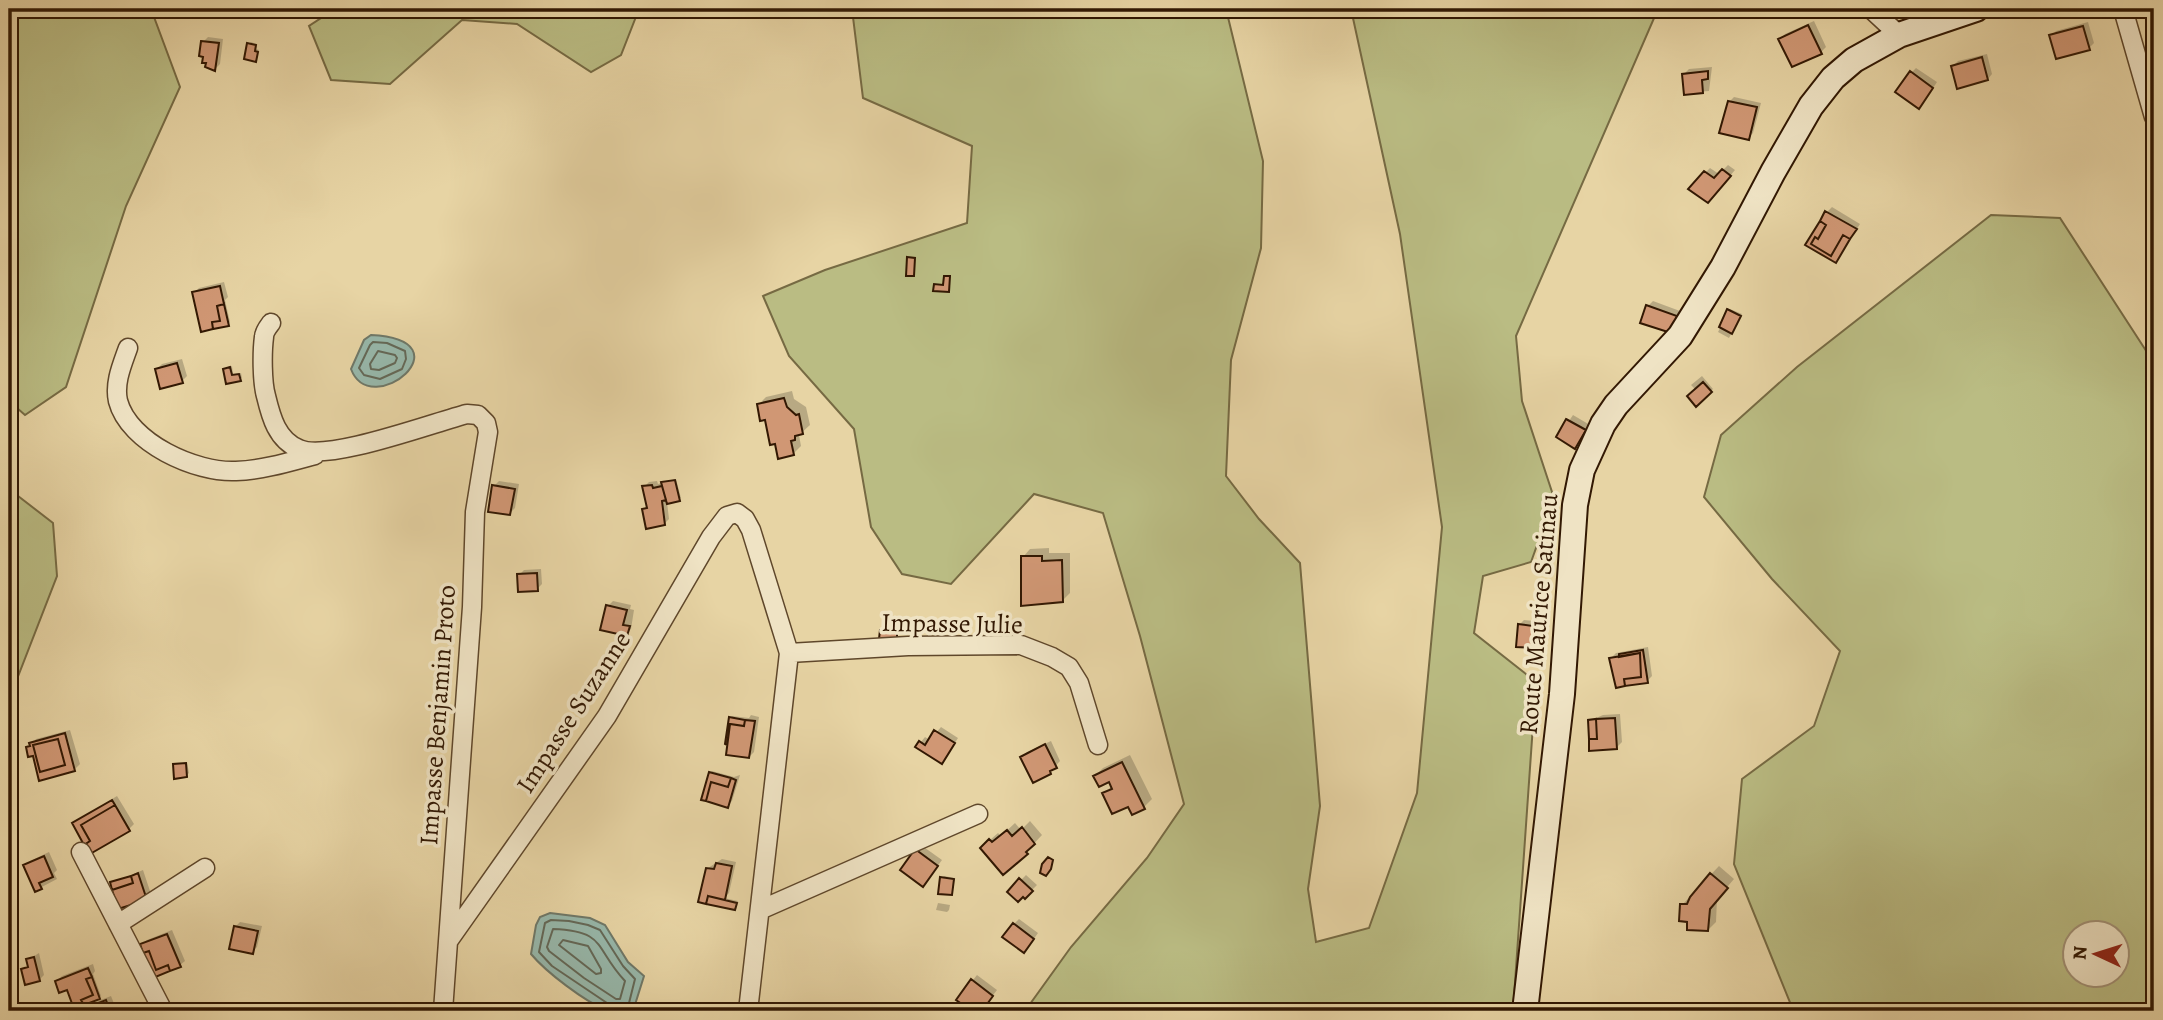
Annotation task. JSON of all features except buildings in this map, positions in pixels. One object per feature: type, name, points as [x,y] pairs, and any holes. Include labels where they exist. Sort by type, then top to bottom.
[{"type":"main road","name":"Route Maurice Satinau","points":[[1525,1011],[1562,694],[1575,505],[1582,470],[1603,424],[1616,405],[1680,336],[1709,290],[1811,106],[1833,78],[1854,60],[1899,35],[1976,9]]},
{"type":"street","points":[[1871,9],[1899,35]]},
{"type":"street","points":[[2123,9],[2154,117]]},
{"type":"street","points":[[271,323],[264,334],[265,391],[272,422],[287,442],[299,449],[325,452]]},
{"type":"street","points":[[128,348],[117,386],[118,402],[140,435],[164,451],[195,466],[236,471],[275,465],[325,452]]},
{"type":"street","name":"Impasse Benjamin Proto","points":[[325,452],[401,434],[467,414],[478,415],[486,423],[488,432],[475,512],[472,607],[443,1011]]},
{"type":"street","name":"Impasse Suzanne","points":[[449,940],[607,716],[711,537],[727,516],[737,513],[745,519],[751,530],[789,653]]},
{"type":"street","name":"Impasse Julie","points":[[789,653],[908,646],[1021,645],[1069,667],[1079,684],[1098,745]]},
{"type":"street","points":[[748,1011],[789,653]]},
{"type":"street","points":[[761,910],[978,814]]},
{"type":"street","points":[[81,852],[163,1011]]},
{"type":"street","points":[[118,924],[205,868]]},
{"type":"green space","points":[[9,9],[151,9],[180,87],[126,206],[66,387],[25,415],[9,401]]},
{"type":"green space","points":[[335,9],[639,9],[621,55],[591,72],[517,24],[462,20],[390,84],[331,80],[309,26]]},
{"type":"green space","points":[[852,9],[1226,9],[1263,161],[1261,248],[1231,360],[1226,476],[1259,519],[1300,563],[1320,806],[1308,889],[1316,942],[1369,928],[1417,793],[1442,527],[1400,234],[1351,9],[1658,9],[1516,336],[1522,401],[1554,498],[1531,562],[1483,576],[1474,633],[1536,682],[1513,1011],[1025,1011],[1071,947],[1147,858],[1184,804],[1140,636],[1103,513],[1034,494],[951,584],[902,574],[871,527],[854,429],[789,356],[763,296],[825,270],[967,223],[972,146],[863,98]]},
{"type":"green space","points":[[1991,215],[2060,218],[2154,363],[2154,1011],[1791,1011],[1791,1005],[1734,864],[1742,779],[1814,726],[1840,651],[1772,579],[1704,497],[1721,435],[1797,367]]},
{"type":"green space","points":[[9,489],[53,523],[57,576],[12,692],[9,711]]},
{"type":"water","points":[[371,335],[399,340],[412,350],[413,362],[406,374],[392,383],[376,387],[362,383],[351,369],[364,340]]},
{"type":"water","points":[[550,913],[590,918],[605,925],[628,962],[644,976],[633,1011],[612,1011],[597,1006],[566,985],[531,954],[536,925],[540,917]]}]
